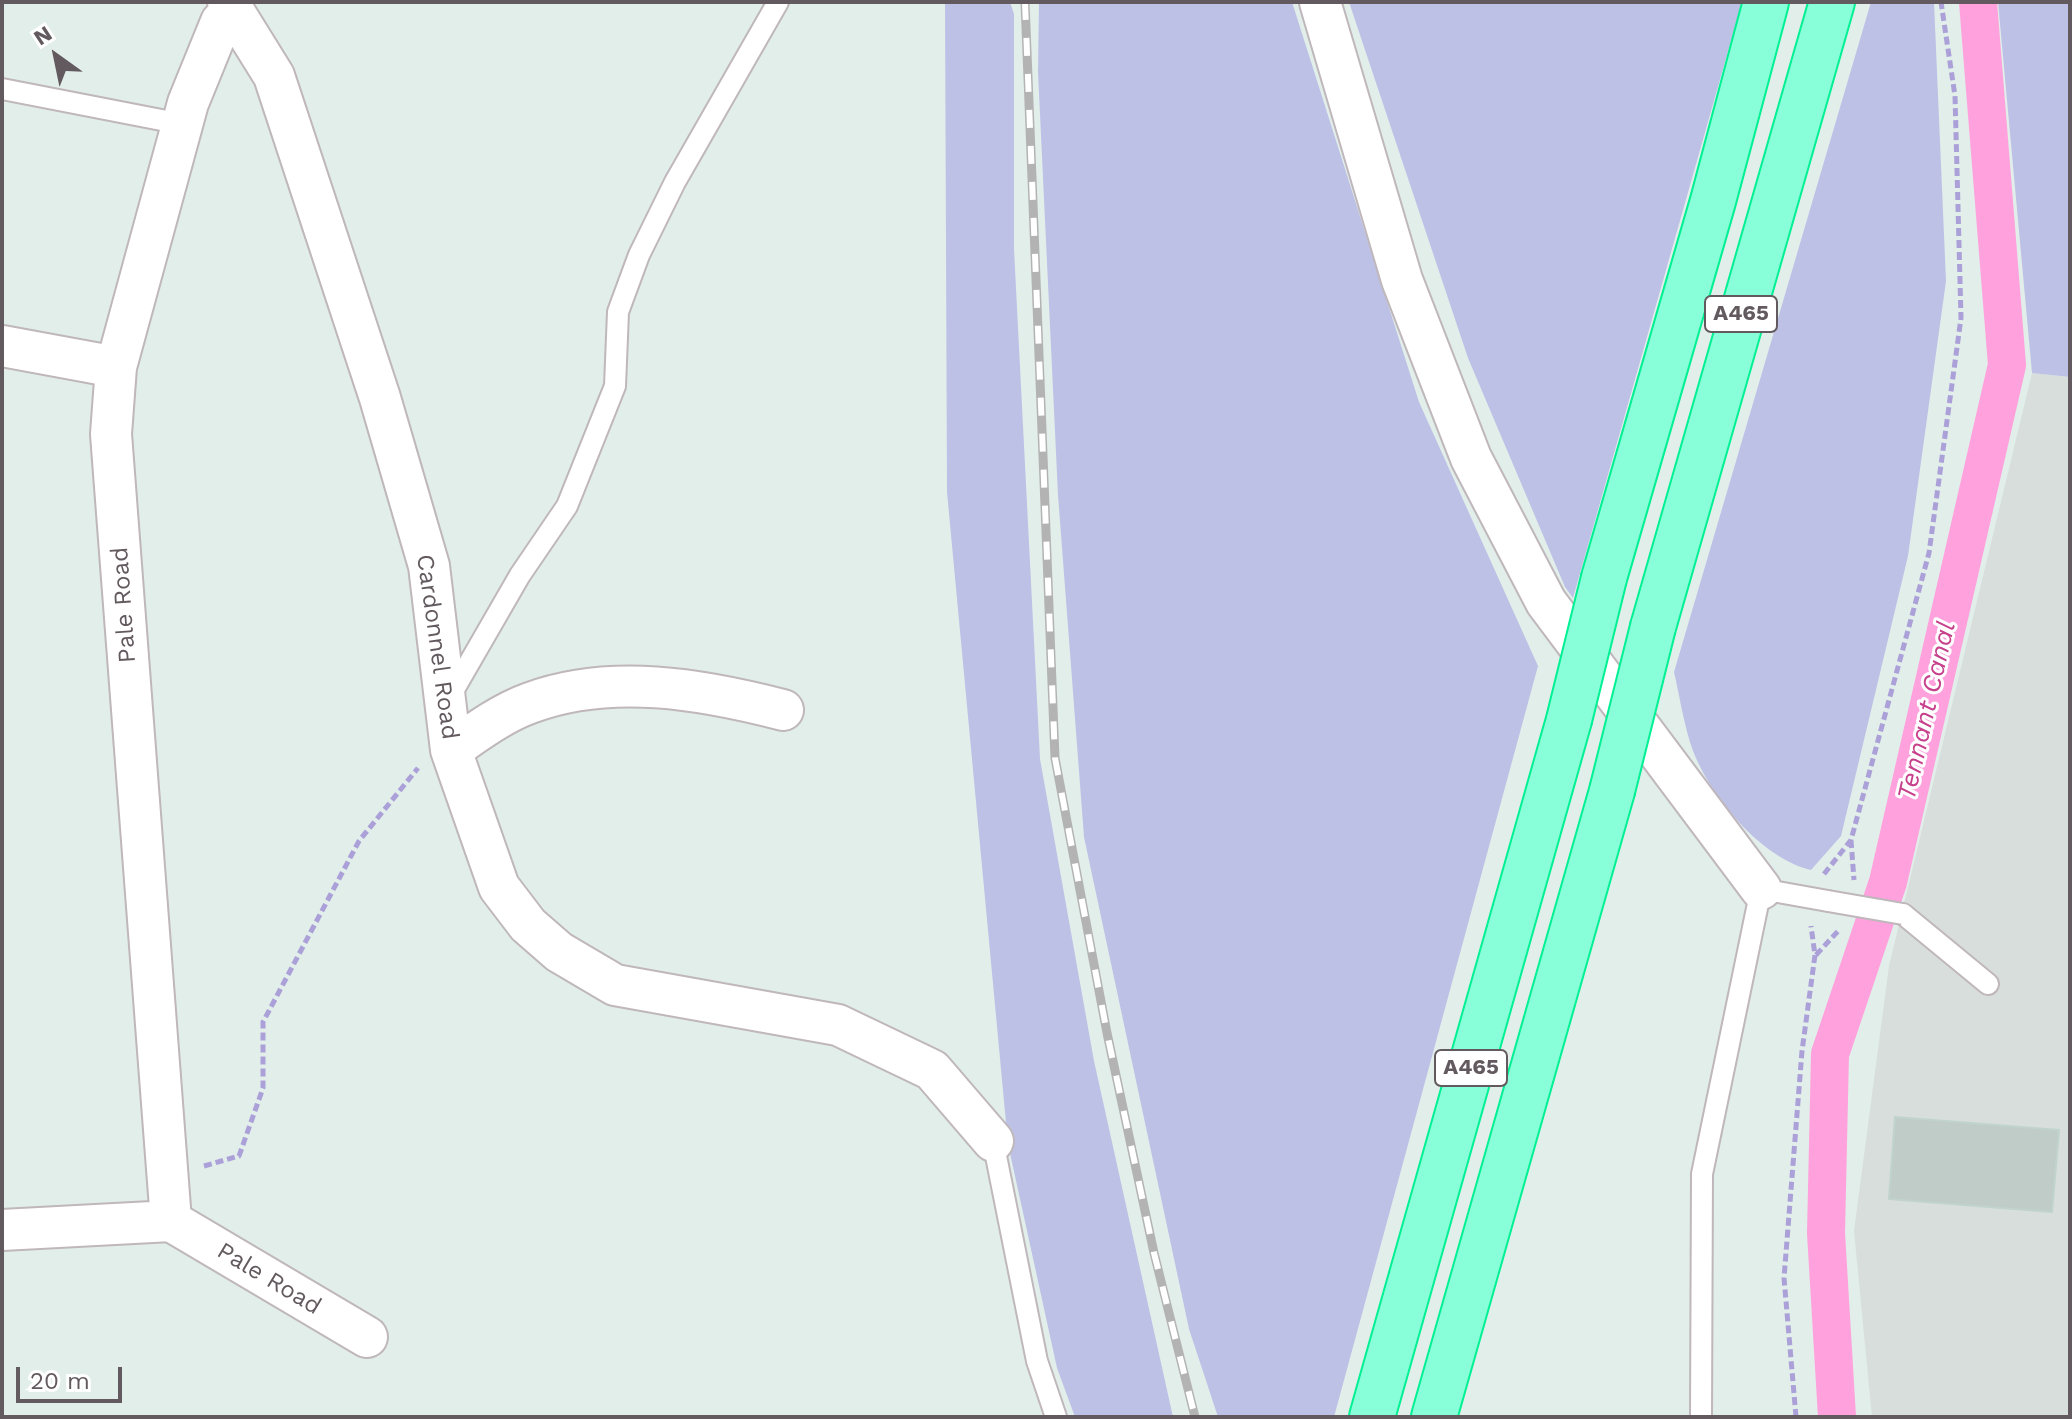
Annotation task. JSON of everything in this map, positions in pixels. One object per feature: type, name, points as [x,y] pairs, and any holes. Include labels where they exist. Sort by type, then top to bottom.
[{"type":"highway","name":"A465","points":[[1372,1417],[1569,720],[1604,578],[1713,201],[1766,2]]},
{"type":"highway","name":"A465","points":[[1434,1417],[1612,791],[1653,627],[1832,2]]},
{"type":"street","points":[[1320,2],[1402,280],[1471,458],[1546,602],[1761,889]]},
{"type":"street","name":"Cardonnel Road","points":[[231,6],[274,76],[380,398],[429,566],[443,709],[451,750],[499,887],[528,925],[559,952],[615,985],[838,1025],[932,1070],[993,1141]]},
{"type":"street","name":"Pale Road","points":[[231,6],[221,22],[182,124],[116,367],[111,434],[171,1221],[367,1337]]},
{"type":"street","points":[[2,346],[116,367]]},
{"type":"street","points":[[451,750],[529,703],[600,687],[708,691],[783,710]]},
{"type":"street","points":[[2,1230],[171,1221]]},
{"type":"lane","points":[[443,709],[520,575],[567,506],[615,386],[618,312],[639,255],[675,182],[778,2]]},
{"type":"lane","points":[[2,89],[182,124]]},
{"type":"lane","points":[[1701,1417],[1702,1174],[1761,889],[1903,914],[1988,984]]},
{"type":"lane","points":[[993,1141],[1037,1361],[1056,1417]]},
{"type":"path","points":[[1796,1417],[1784,1278],[1802,1051],[1815,955],[1807,896],[1851,840],[1929,553],[1961,318],[1955,96],[1941,2]]},
{"type":"path","points":[[168,1176],[239,1156],[263,1088],[263,1022],[359,841],[428,756],[451,750]]},
{"type":"shaded area","points":[[945,2],[1010,2],[1014,14],[1014,249],[1040,759],[1094,1061],[1173,1417],[1075,1417],[1057,1368],[1008,1144],[947,492]]},
{"type":"shaded area","points":[[1039,2],[1292,2],[1419,402],[1538,666],[1334,1417],[1218,1417],[1189,1329],[1084,837],[1058,495],[1038,72]]},
{"type":"shaded area","points":[[1349,2],[1742,2],[1573,598],[1565,587],[1468,358]]},
{"type":"shaded area","points":[[1871,2],[1934,2],[1946,281],[1908,556],[1841,836],[1811,870],[1774,853],[1725,806],[1693,751],[1674,672]]},
{"type":"shaded area","points":[[1998,2],[2070,2],[2070,377],[2032,373]]},
{"type":"shaded area","points":[[2032,373],[2070,377],[2070,1417],[1872,1417],[1854,1231],[1889,966]]},
{"type":"building","points":[[1895,1117],[2059,1130],[2052,1212],[1889,1199]]},
{"type":"waterway","name":"Tennant Canal","points":[[1837,1417],[1826,1233],[1830,1054],[1888,882],[2007,365],[1978,2]]},
{"type":"railway","points":[[1025,2],[1055,758],[1107,1033],[1154,1253],[1195,1417]]}]
